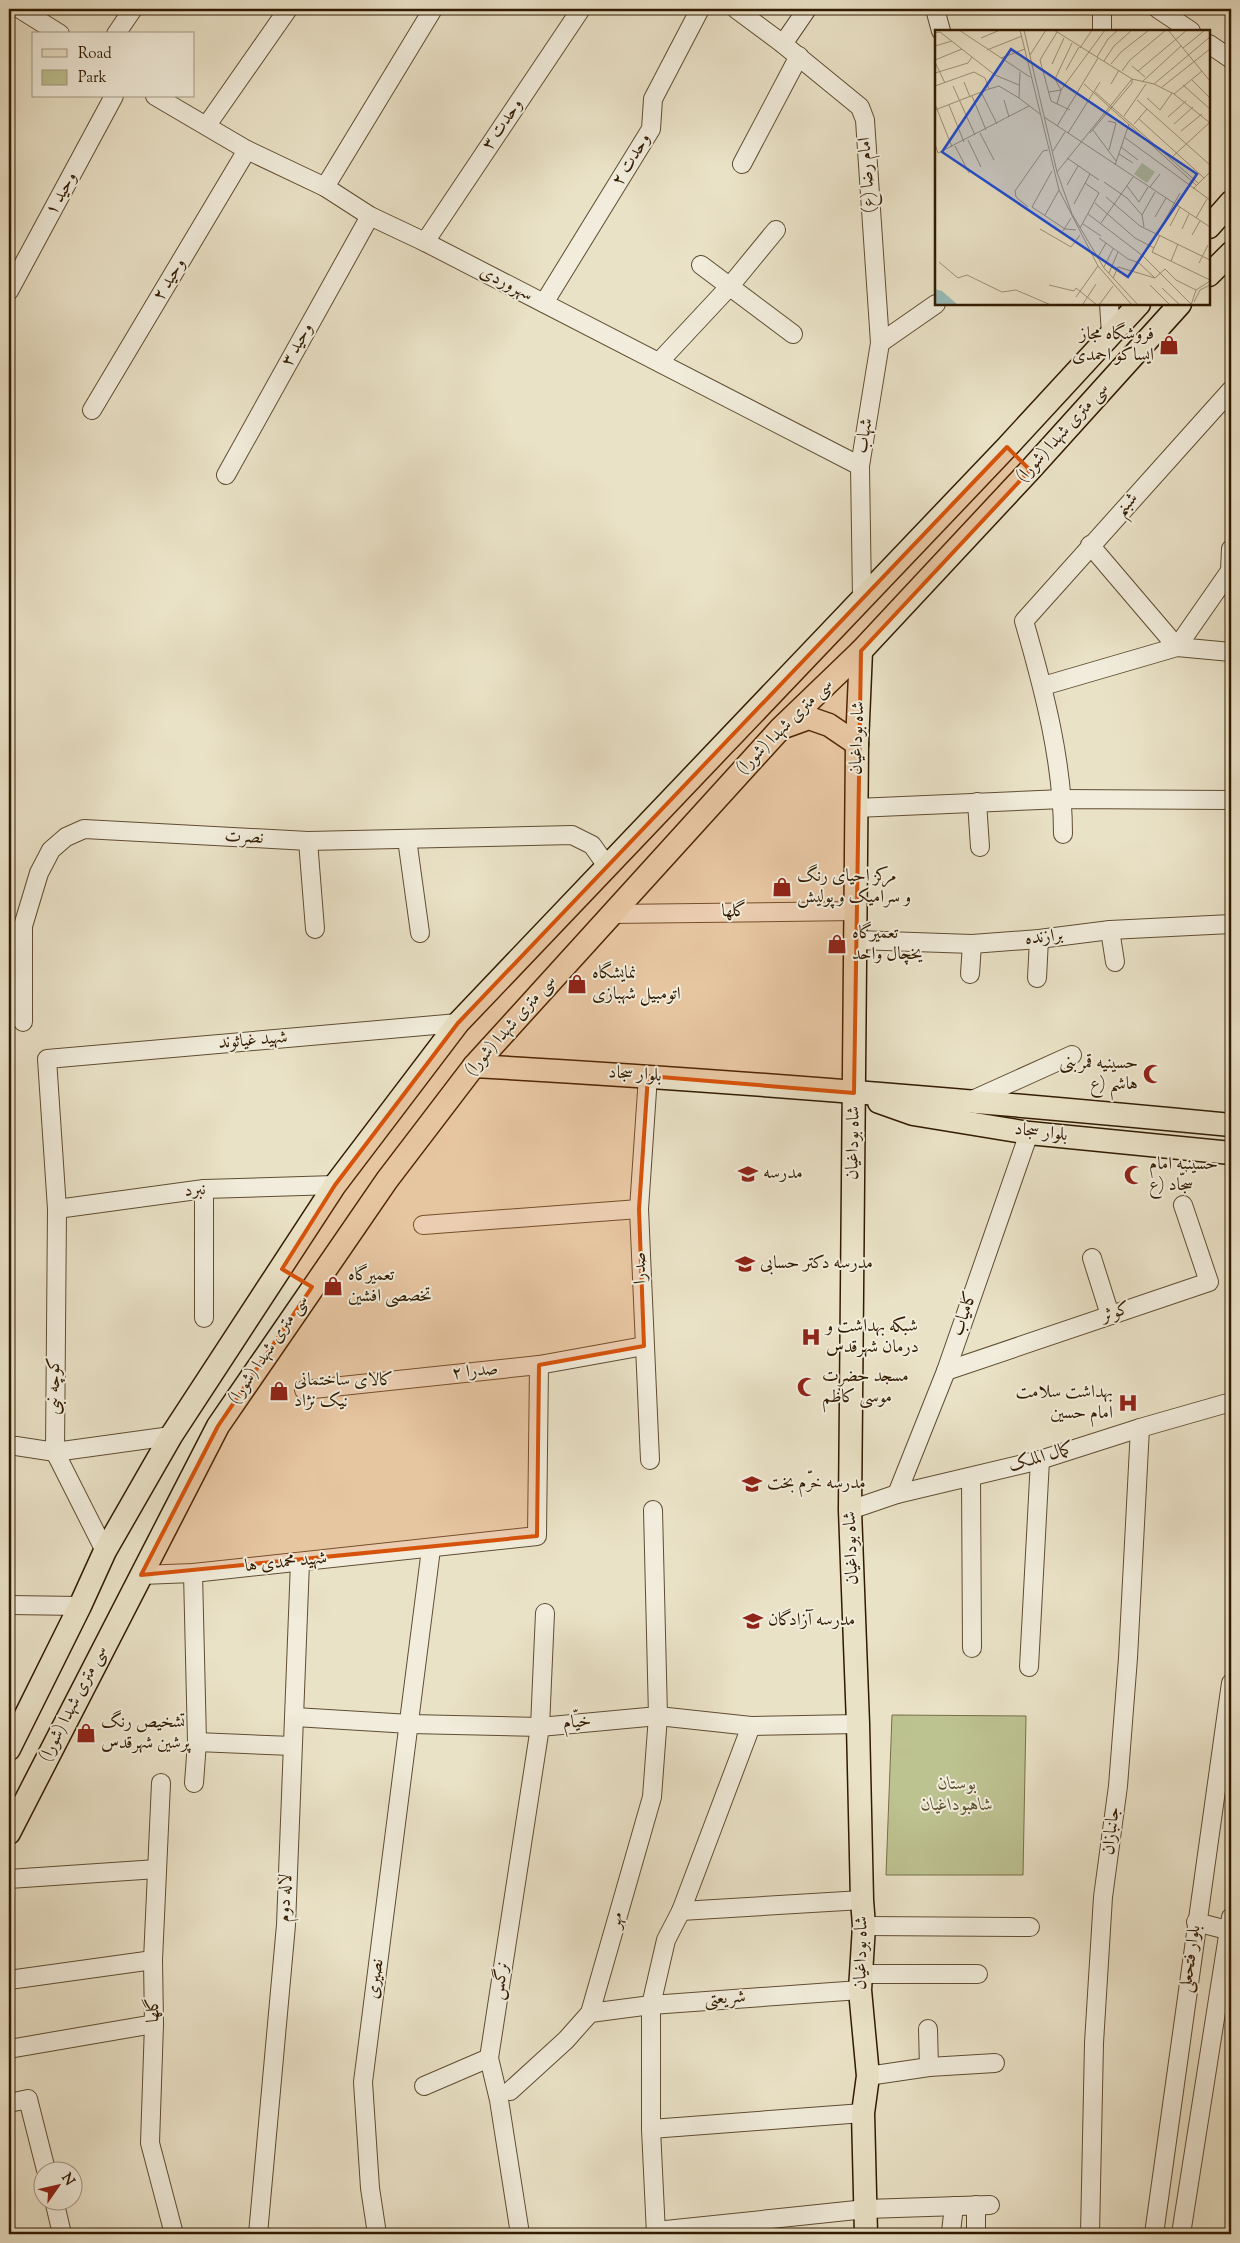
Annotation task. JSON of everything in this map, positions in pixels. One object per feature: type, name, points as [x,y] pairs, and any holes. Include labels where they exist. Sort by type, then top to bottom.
[{"type":"main road","points":[[1210,226],[1231,202]]},
{"type":"main road","points":[[1210,275],[1231,253]]},
{"type":"main road","name":"سی متری شهدا (شورا)","points":[[9,1749],[105,1551],[171,1436],[335,1185],[458,1023],[1007,447],[1138,305]]},
{"type":"main road","name":"سی متری شهدا (شورا)","points":[[9,1833],[218,1426],[387,1180],[474,1066],[781,728],[862,651],[1030,470],[1179,305]]},
{"type":"main road","points":[[1007,447],[1030,470]]},
{"type":"main road","name":"شاه بوداغیان","points":[[862,651],[856,808],[857,940],[850,1510],[864,1926],[860,1982],[868,2076],[863,2113],[866,2234]]},
{"type":"main road","points":[[781,728],[809,718],[830,724],[857,744]]},
{"type":"main road","name":"بلوار سجاد","points":[[474,1066],[648,1076],[970,1101],[1231,1125]]},
{"type":"main road","name":"بلوار سجاد","points":[[854,1093],[912,1114],[1029,1133],[1178,1146],[1231,1153]]},
{"type":"main road","points":[[1178,1146],[1183,1120]]},
{"type":"main road","points":[[282,1268],[312,1287]]},
{"type":"street","points":[[20,9],[57,32]]},
{"type":"street","points":[[117,32],[133,9]]},
{"type":"street","points":[[207,125],[288,9]]},
{"type":"street","points":[[325,187],[432,9]]},
{"type":"street","name":"وحدت ۳","points":[[425,242],[581,9]]},
{"type":"street","name":"وحدت ۲","points":[[544,303],[652,129],[654,99],[700,9]]},
{"type":"street","name":"امام رضا (ع)","points":[[736,9],[799,56],[860,107],[865,120],[880,343]]},
{"type":"street","points":[[783,44],[807,9]]},
{"type":"street","points":[[935,9],[941,30]]},
{"type":"street","points":[[1102,9],[1102,30]]},
{"type":"street","points":[[1158,9],[1189,30]]},
{"type":"street","points":[[1210,45],[1231,59]]},
{"type":"street","points":[[742,164],[799,56]]},
{"type":"street","name":"وحید ۱","points":[[9,291],[113,98]]},
{"type":"street","name":"سهروردی","points":[[159,98],[247,150],[325,187],[370,216],[425,242],[860,466]]},
{"type":"street","name":"وحید ۲","points":[[92,410],[247,150]]},
{"type":"street","name":"وحید ۳","points":[[226,475],[370,216]]},
{"type":"street","points":[[659,362],[730,286],[776,230]]},
{"type":"street","points":[[701,265],[793,334]]},
{"type":"street","points":[[880,343],[935,305]]},
{"type":"street","points":[[1109,305],[1111,334]]},
{"type":"street","name":"شهاب","points":[[862,598],[860,466],[880,343]]},
{"type":"street","name":"شبنم","points":[[1043,686],[1024,621],[1090,545],[1231,390]]},
{"type":"street","points":[[1090,545],[1177,647]]},
{"type":"street","points":[[1177,647],[1230,571],[1231,549]]},
{"type":"street","points":[[1063,834],[1063,799],[1043,686],[1177,647],[1231,652]]},
{"type":"street","points":[[856,808],[1063,799],[1231,800]]},
{"type":"street","points":[[977,802],[980,847]]},
{"type":"street","name":"نصرت","points":[[23,1022],[23,926],[39,873],[51,850],[66,837],[84,829],[308,841],[362,838],[407,839],[572,835],[592,845],[607,866]]},
{"type":"street","points":[[407,839],[420,934]]},
{"type":"street","points":[[308,841],[315,929]]},
{"type":"street","name":"گلها","points":[[611,914],[857,911]]},
{"type":"street","name":"برازنده","points":[[857,940],[972,944],[1039,939],[1110,930],[1231,924]]},
{"type":"street","points":[[1110,930],[1115,962]]},
{"type":"street","points":[[1037,978],[1039,939]]},
{"type":"street","points":[[970,974],[972,944]]},
{"type":"street","name":"شهید غیاثوند","points":[[47,1059],[458,1023]]},
{"type":"street","points":[[970,1101],[1072,1055]]},
{"type":"street","name":"کوچه نبی","points":[[47,1059],[57,1209],[55,1452],[105,1551]]},
{"type":"street","name":"صدرا","points":[[648,1076],[639,1209],[650,1460]]},
{"type":"street","name":"کامیاب","points":[[897,1494],[946,1371],[1029,1133]]},
{"type":"street","name":"نبرد","points":[[57,1209],[204,1189],[335,1185]]},
{"type":"street","points":[[204,1189],[204,1318]]},
{"type":"street","name":"کوثر","points":[[946,1371],[1209,1282],[1183,1205]]},
{"type":"street","points":[[423,1226],[639,1209]]},
{"type":"street","points":[[1092,1258],[1110,1315]]},
{"type":"street","name":"صدرا ۲","points":[[304,1390],[539,1365],[644,1346]]},
{"type":"street","name":"شهید محمدی ها","points":[[141,1575],[193,1573],[432,1549],[537,1536],[539,1365]]},
{"type":"street","name":"کمال الملک","points":[[850,1510],[897,1494],[971,1478],[1040,1460],[1140,1428],[1231,1402]]},
{"type":"street","name":"جانبازان","points":[[1090,2234],[1094,2043],[1104,1897],[1118,1786],[1128,1658],[1140,1428]]},
{"type":"street","points":[[16,1446],[55,1452],[171,1436]]},
{"type":"street","points":[[1029,1667],[1040,1460]]},
{"type":"street","points":[[971,1478],[972,1648]]},
{"type":"street","name":"مهر","points":[[510,2091],[566,2040],[590,2013],[652,1797],[658,1716],[653,1510]]},
{"type":"street","name":"نصیری","points":[[377,2234],[370,2188],[363,2082],[432,1549]]},
{"type":"street","name":"لاله دوم","points":[[258,2234],[286,1925],[300,1562]]},
{"type":"street","points":[[193,1573],[197,1742],[194,1783]]},
{"type":"street","points":[[9,1605],[80,1606]]},
{"type":"street","name":"نرگس","points":[[520,2234],[499,2100],[489,2058],[540,1727],[545,1613]]},
{"type":"street","name":"بلوار فتحعلی","points":[[1154,2234],[1196,1922],[1231,1683]]},
{"type":"street","name":"خیّام","points":[[295,1717],[410,1724],[540,1727],[658,1716],[751,1726],[858,1724]]},
{"type":"street","points":[[751,1726],[681,1911],[666,1940],[651,2005],[651,2129],[656,2232],[866,2209],[983,2205],[976,2230]]},
{"type":"street","points":[[197,1742],[292,1746]]},
{"type":"street","name":"گلها","points":[[161,1784],[153,1960],[154,2024],[150,2143],[174,2234]]},
{"type":"street","points":[[9,1880],[157,1869]]},
{"type":"street","points":[[681,1911],[862,1900]]},
{"type":"street","points":[[1196,1922],[1231,1926]]},
{"type":"street","points":[[864,1926],[1030,1927]]},
{"type":"street","name":"بلوار فتحعلی","points":[[1181,2234],[1231,1926]]},
{"type":"street","points":[[9,1980],[153,1960]]},
{"type":"street","name":"شریعتی","points":[[590,2013],[860,1982],[978,1974]]},
{"type":"street","points":[[9,2049],[154,2024]]},
{"type":"street","points":[[928,2029],[929,2067]]},
{"type":"street","points":[[424,2086],[489,2058]]},
{"type":"street","points":[[868,2076],[929,2067],[995,2063]]},
{"type":"street","points":[[9,2103],[28,2099],[43,2160]]},
{"type":"street","points":[[651,2129],[863,2113]]},
{"type":"street","points":[[952,2232],[954,2206]]},
{"type":"street","points":[[56,2210],[62,2234]]},
{"type":"highlighted area","points":[[1007,447],[1030,470],[861,651],[854,1093],[648,1076],[639,1209],[644,1346],[539,1365],[537,1536],[141,1575],[218,1426],[312,1287],[282,1269],[335,1185],[458,1023]]},
{"type":"green space","name":"بوستان شاهبوداغیان","points":[[892,1715],[1026,1716],[1023,1875],[886,1875]]},
{"type":"place","name":"فروشگاه مجاز ایساکو احمدی","points":[[1169,345]]},
{"type":"place","name":"مرکز احیای رنگ و سرامیک و پولیش","points":[[782,887]]},
{"type":"place","name":"تعمیرگاه یخچال واحد","points":[[837,944]]},
{"type":"place","name":"نمایشگاه اتومبیل شهبازی","points":[[577,984]]},
{"type":"place","name":"حسینیه قمربنی هاشم (ع","points":[[1153,1074]]},
{"type":"place","name":"مدرسه","points":[[748,1174]]},
{"type":"place","name":"حسینیه امام سجّاد (ع","points":[[1134,1175]]},
{"type":"place","name":"مدرسه دکتر حسابی","points":[[745,1264]]},
{"type":"place","name":"تعمیرگاه تخصصی افشین","points":[[333,1286]]},
{"type":"place","name":"شبکه بهداشت و درمان شهرقدس","points":[[811,1337]]},
{"type":"place","name":"مسجد حضرت موسی کاظم","points":[[807,1387]]},
{"type":"place","name":"کالای ساختمانی نیک نژاد","points":[[279,1391]]},
{"type":"place","name":"بهداشت سلامت امام حسین","points":[[1128,1403]]},
{"type":"place","name":"مدرسه خرّم بخت","points":[[752,1484]]},
{"type":"place","name":"مدرسه آزادگان","points":[[753,1621]]},
{"type":"place","name":"تشخیص رنگ پرشین شهرقدس","points":[[86,1733]]}]
